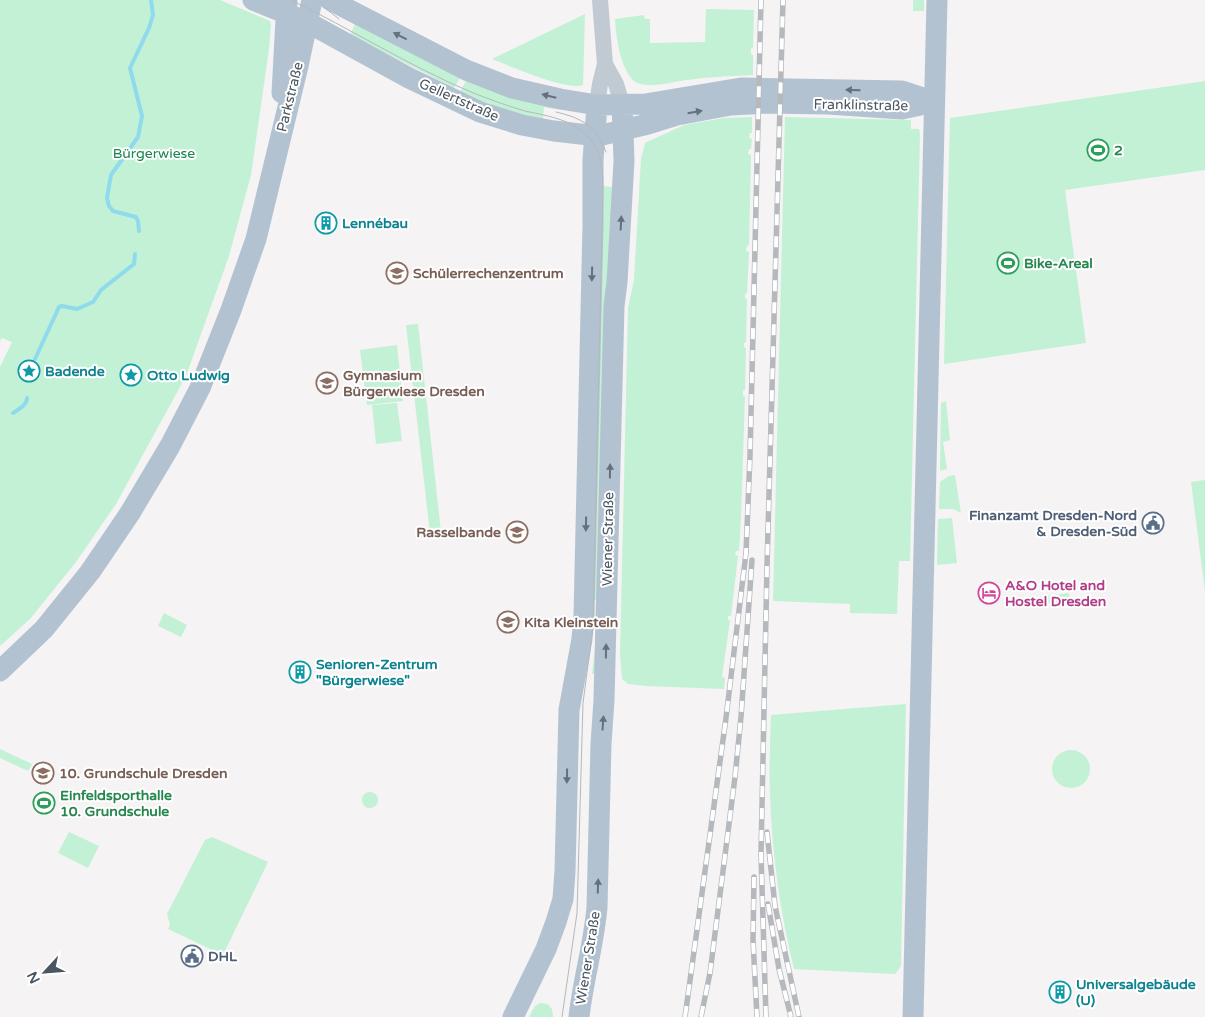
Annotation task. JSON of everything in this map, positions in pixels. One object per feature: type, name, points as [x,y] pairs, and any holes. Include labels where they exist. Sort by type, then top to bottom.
[{"type":"main road","name":"Gellertstraße","points":[[253,0],[286,7],[307,22],[392,68],[480,112],[522,126],[593,136],[624,131]]},
{"type":"main road","name":"Parkstraße","points":[[280,138],[312,0]]},
{"type":"main road","points":[[330,0],[473,72],[512,88],[597,105],[622,104]]},
{"type":"main road","points":[[913,1017],[937,0]]},
{"type":"main road","name":"Parkstraße","points":[[280,138],[286,7]]},
{"type":"main road","name":"Franklinstraße","points":[[622,104],[645,104],[741,88],[902,91],[934,102]]},
{"type":"main road","name":"Franklinstraße","points":[[624,131],[677,115],[731,106],[767,103],[828,104],[902,109],[934,102]]},
{"type":"main road","name":"Wiener Straße","points":[[579,1017],[583,983],[595,927],[597,907],[614,306],[618,282],[624,168],[622,104]]},
{"type":"main road","name":"Wiener Straße","points":[[512,1017],[548,945],[562,899],[565,871],[569,710],[582,639],[593,245],[593,136],[597,105]]},
{"type":"main road","points":[[0,671],[44,629],[90,572],[130,513],[170,446],[200,388],[246,266],[267,200],[280,138]]},
{"type":"street","name":"Wiener Straße","points":[[597,105],[605,64],[600,0]]},
{"type":"street","name":"Wiener Straße","points":[[605,64],[616,84],[622,104]]},
{"type":"green space","name":"Bürgerwiese","points":[[0,0],[220,0],[270,21],[271,25],[251,175],[229,256],[186,376],[116,504],[76,562],[30,619],[0,646],[0,367],[12,342],[2,338],[0,341]]},
{"type":"green space","points":[[913,0],[924,0],[924,11],[913,11]]},
{"type":"green space","points":[[706,9],[754,10],[753,48],[751,48],[753,75],[704,78],[657,85],[634,81],[622,60],[615,19],[644,15],[645,19],[650,19],[650,43],[705,42]]},
{"type":"green space","points":[[585,14],[583,85],[575,86],[552,81],[492,59]]},
{"type":"green space","points":[[355,24],[460,78],[454,88],[350,35]]},
{"type":"green space","points":[[468,77],[555,105],[554,109],[544,107],[543,118],[551,126],[458,96]]},
{"type":"green space","points":[[1205,81],[1205,170],[1065,190],[1086,343],[944,364],[950,118]]},
{"type":"green space","points":[[752,117],[752,133],[750,133],[749,138],[752,139],[751,149],[749,149],[748,154],[751,155],[749,245],[746,251],[749,252],[747,293],[745,294],[747,299],[746,342],[744,343],[746,348],[745,390],[743,390],[743,396],[745,396],[741,517],[739,551],[736,551],[735,555],[738,556],[731,616],[728,616],[728,620],[730,620],[722,677],[725,678],[724,689],[628,684],[622,679],[620,654],[628,308],[634,280],[641,159],[645,143],[684,125],[724,118]]},
{"type":"green space","points":[[785,117],[911,120],[911,129],[919,129],[910,561],[899,561],[897,614],[850,613],[850,604],[773,601]]},
{"type":"green space","points":[[601,186],[615,187],[600,674],[592,674],[595,648],[596,600],[591,600]]},
{"type":"green space","points":[[418,324],[441,532],[430,533],[406,325]]},
{"type":"green space","points":[[397,345],[403,401],[367,405],[360,350]]},
{"type":"green space","points":[[946,401],[950,440],[943,442],[947,469],[940,471],[941,403]]},
{"type":"green space","points":[[397,403],[402,441],[376,444],[372,405]]},
{"type":"green space","points":[[955,475],[961,513],[953,509],[939,509],[940,482],[949,476]]},
{"type":"green space","points":[[1205,480],[1205,591],[1191,482]]},
{"type":"green space","points":[[952,518],[957,563],[937,565],[938,519]]},
{"type":"green space","points":[[1069,593],[1070,600],[1040,604],[1039,597]]},
{"type":"green space","points":[[164,613],[187,625],[181,637],[158,626]]},
{"type":"green space","points":[[906,704],[901,966],[895,974],[794,969],[781,905],[771,817],[771,715]]},
{"type":"green space","points":[[0,749],[32,764],[28,771],[0,758]]},
{"type":"green space","points":[[1071,750],[1084,756],[1090,769],[1084,782],[1071,788],[1058,782],[1052,769],[1058,756]]},
{"type":"green space","points":[[370,792],[378,800],[370,808],[362,800]]},
{"type":"green space","points":[[69,832],[99,846],[88,868],[58,853]]},
{"type":"green space","points":[[212,837],[268,862],[223,955],[168,929],[170,925],[167,914],[205,840]]},
{"type":"green space","points":[[540,1003],[550,1007],[553,1017],[529,1017],[535,1006]]},
{"type":"waterway","points":[[139,231],[136,217],[113,211],[109,206],[107,198],[111,175],[138,137],[142,116],[130,68],[149,28],[153,15],[151,0]]},
{"type":"waterway","points":[[35,359],[59,307],[77,309],[93,302],[101,290],[134,264],[135,254]]},
{"type":"waterway","points":[[13,413],[24,405],[27,398]]},
{"type":"tram line","points":[[291,0],[448,82],[505,105],[553,117],[573,125],[591,140],[601,162],[603,186],[593,627],[583,703],[577,913],[562,1017]]},
{"type":"tram line","points":[[319,0],[325,8],[339,19]]},
{"type":"tram line","points":[[556,112],[581,120],[598,136],[606,152]]},
{"type":"railway","points":[[685,1017],[726,718],[746,553],[761,0]]},
{"type":"railway","points":[[766,1017],[761,854],[783,0]]},
{"type":"railway","points":[[701,1017],[710,973],[735,777],[752,560]]},
{"type":"railway","points":[[767,832],[775,906],[799,1017]]},
{"type":"railway","points":[[754,877],[753,940],[757,1017]]},
{"type":"railway","points":[[768,904],[779,969],[791,1017]]},
{"type":"place","name":"2","points":[[1098,150]]},
{"type":"place","name":"Lennébau","points":[[326,223]]},
{"type":"place","name":"Bike-Areal","points":[[1008,263]]},
{"type":"place","name":"Schülerrechenzentrum","points":[[397,273]]},
{"type":"place","name":"Badende","points":[[29,371]]},
{"type":"place","name":"Otto Ludwig","points":[[131,375]]},
{"type":"place","name":"Gymnasium Bürgerwiese Dresden","points":[[327,383]]},
{"type":"place","name":"Finanzamt Dresden-Nord & Dresden-Süd","points":[[1153,523]]},
{"type":"place","name":"Rasselbande","points":[[517,532]]},
{"type":"place","name":"A&O Hotel and Hostel Dresden","points":[[989,593]]},
{"type":"place","name":"Kita Kleinstein","points":[[508,622]]},
{"type":"place","name":"Senioren-Zentrum \"Bürgerwiese\"","points":[[300,672]]},
{"type":"place","name":"10. Grundschule Dresden","points":[[43,773]]},
{"type":"place","name":"Einfeldsporthalle 10. Grundschule","points":[[44,803]]},
{"type":"place","name":"DHL","points":[[192,956]]},
{"type":"place","name":"Universalgebäude (U)","points":[[1060,992]]}]
